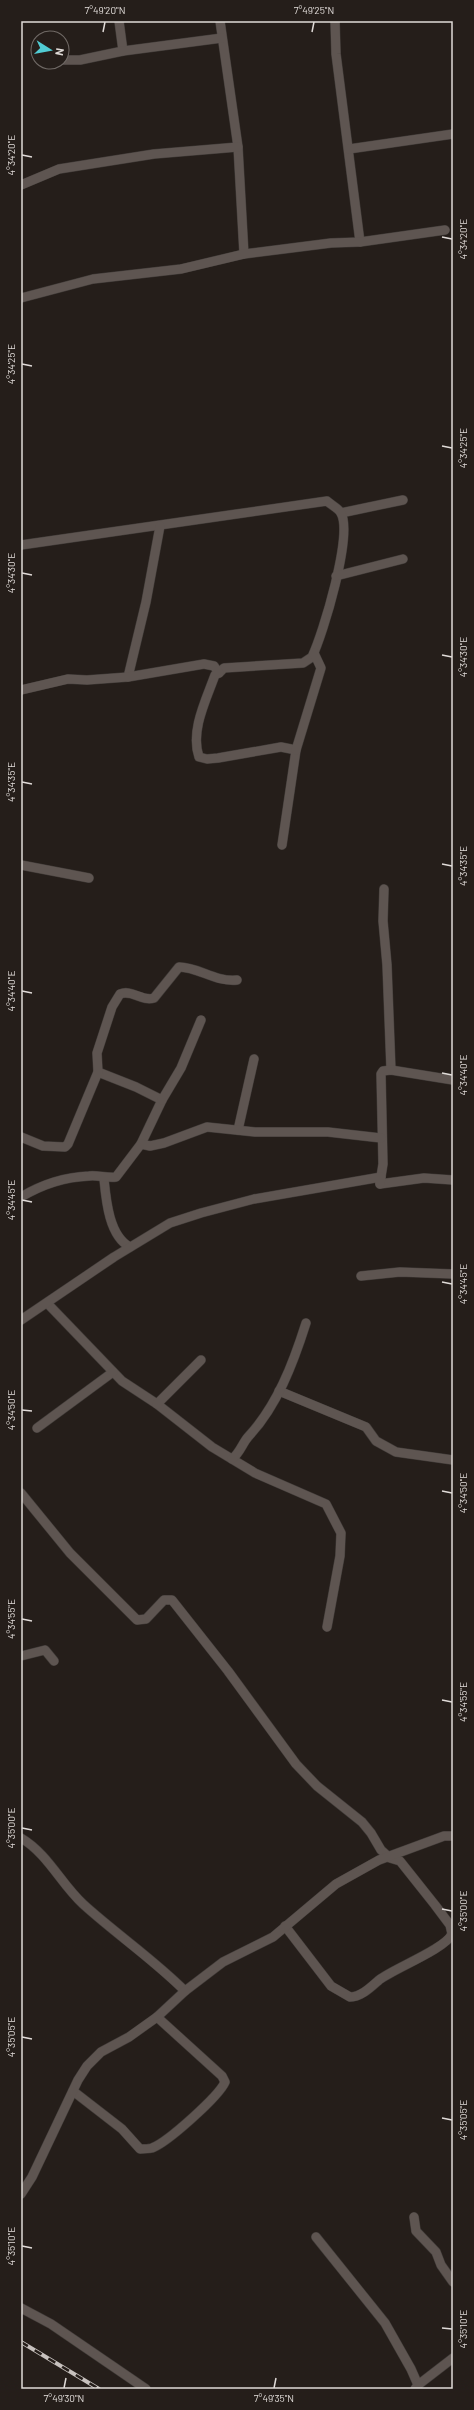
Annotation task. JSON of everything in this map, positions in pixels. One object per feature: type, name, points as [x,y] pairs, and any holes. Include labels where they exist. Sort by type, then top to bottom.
[{"type":"street","points":[[119,21],[123,51]]},
{"type":"street","points":[[220,21],[238,147],[244,254]]},
{"type":"street","points":[[335,21],[336,54],[350,149],[360,242]]},
{"type":"street","points":[[70,60],[80,60],[123,51],[222,38]]},
{"type":"street","points":[[350,149],[453,134]]},
{"type":"street","points":[[21,185],[59,169],[154,154],[238,147]]},
{"type":"street","points":[[21,298],[93,279],[181,269],[244,254],[331,243],[360,242],[445,230]]},
{"type":"street","points":[[341,513],[403,500]]},
{"type":"street","points":[[21,545],[327,501],[341,513],[344,521],[342,548],[336,576],[312,657],[303,663],[224,668],[215,675],[202,713],[196,744],[199,757],[208,759],[281,747],[296,750]]},
{"type":"street","points":[[128,677],[147,595],[160,526]]},
{"type":"street","points":[[336,576],[403,559]]},
{"type":"street","points":[[282,845],[296,750],[321,668],[314,653]]},
{"type":"street","points":[[21,690],[68,679],[87,680],[128,677],[204,664],[214,666],[219,673]]},
{"type":"street","points":[[21,865],[89,878]]},
{"type":"street","points":[[384,889],[383,921],[387,965],[391,1070]]},
{"type":"street","points":[[21,1137],[43,1146],[65,1147],[80,1118],[98,1072],[97,1053],[112,1007],[120,994],[128,992],[139,997],[154,998],[179,967],[189,967],[212,978],[237,980]]},
{"type":"street","points":[[21,1196],[49,1183],[88,1176],[104,1178],[116,1177],[141,1144],[162,1100],[181,1068],[201,1020]]},
{"type":"street","points":[[238,1130],[254,1059]]},
{"type":"street","points":[[453,1080],[391,1070],[383,1071],[381,1074],[381,1138],[383,1164],[380,1184],[424,1178],[453,1180]]},
{"type":"street","points":[[98,1072],[136,1087],[162,1100]]},
{"type":"street","points":[[141,1144],[150,1146],[164,1143],[207,1127],[238,1130],[328,1132],[381,1138]]},
{"type":"street","points":[[21,1320],[130,1247],[170,1224],[201,1212],[254,1199],[381,1177]]},
{"type":"street","points":[[104,1178],[110,1214],[116,1233],[125,1245],[130,1247]]},
{"type":"street","points":[[361,1276],[400,1272],[453,1274]]},
{"type":"street","points":[[47,1303],[122,1381],[157,1404],[212,1447],[254,1473],[326,1504],[341,1533],[340,1556],[327,1627]]},
{"type":"street","points":[[232,1460],[248,1438],[257,1429],[279,1391],[296,1352],[306,1323]]},
{"type":"street","points":[[157,1404],[201,1360]]},
{"type":"street","points":[[37,1428],[113,1372]]},
{"type":"street","points":[[279,1391],[366,1427],[376,1441],[396,1452],[453,1460]]},
{"type":"street","points":[[21,1494],[70,1553],[137,1620],[146,1619],[164,1600],[172,1600],[228,1671],[296,1764],[317,1786],[362,1822],[371,1833],[381,1850],[390,1858],[400,1861],[450,1925],[452,1934],[443,1944],[389,1972],[364,1992],[350,1997],[331,1986],[285,1926]]},
{"type":"street","points":[[21,1656],[45,1650],[54,1661]]},
{"type":"street","points":[[21,2194],[32,2177],[73,2091],[87,2066],[101,2052],[129,2036],[157,2017],[185,1991],[223,1962],[256,1946],[285,1926],[336,1884],[379,1860],[390,1858],[444,1836],[453,1836]]},
{"type":"street","points":[[21,1838],[38,1851],[82,1904],[168,1973],[185,1991]]},
{"type":"street","points":[[73,2091],[122,2129],[140,2149],[152,2148],[170,2136],[201,2109],[219,2093],[225,2082],[222,2076],[157,2017]]},
{"type":"street","points":[[414,2217],[416,2231],[436,2252],[453,2282]]},
{"type":"street","points":[[316,2237],[385,2323],[411,2369],[416,2387],[453,2358]]},
{"type":"street","points":[[21,2308],[51,2324],[146,2389]]},
{"type":"railway","points":[[21,2342],[99,2389]]}]
